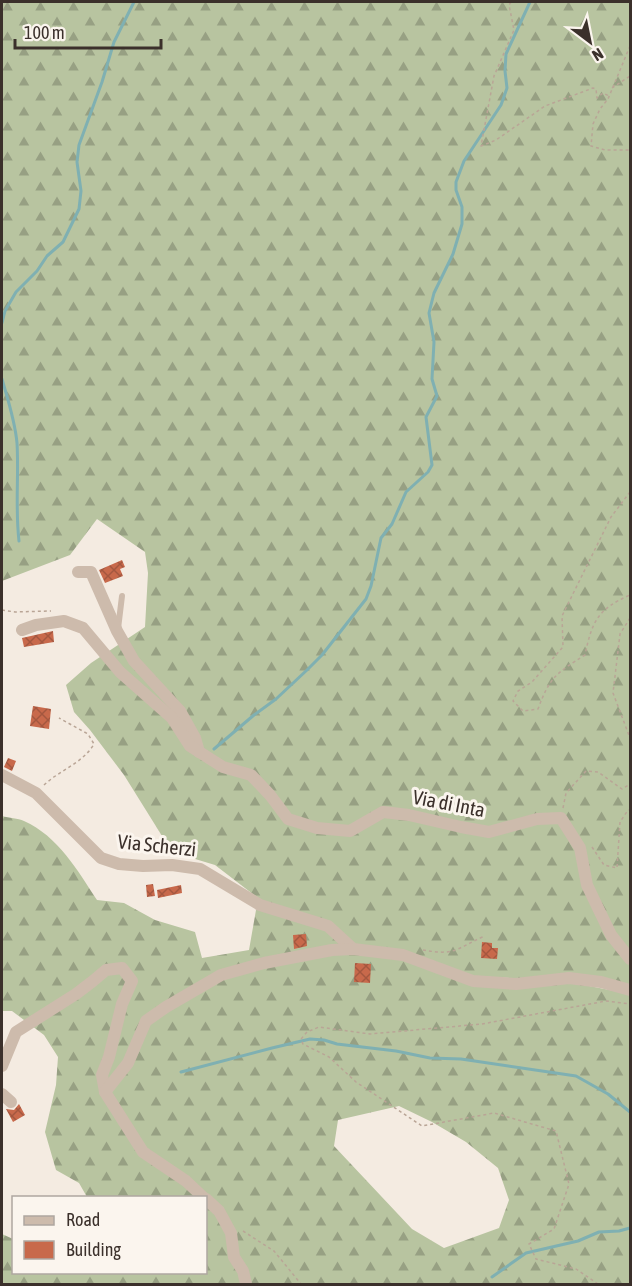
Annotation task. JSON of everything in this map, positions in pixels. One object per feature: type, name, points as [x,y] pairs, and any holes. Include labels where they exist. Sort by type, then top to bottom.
[{"type":"street","points":[[78,572],[91,572],[117,631],[134,661],[180,711],[200,752]]},
{"type":"street","name":"Via di Inta","points":[[22,630],[64,621],[83,628],[120,672],[172,718],[190,746],[223,767],[250,775],[270,795],[288,819],[317,828],[350,831],[383,813],[409,815],[489,832],[537,819],[561,818]]},
{"type":"street","name":"Via Scherzi","points":[[2,775],[36,793],[101,858],[119,864],[172,865],[200,869],[260,905],[328,926],[353,949]]},
{"type":"street","points":[[561,818],[580,848],[587,885],[611,935],[630,959]]},
{"type":"street","points":[[105,1092],[128,1063],[146,1021],[221,975],[264,963],[332,950],[353,949],[400,954],[472,981],[516,984],[569,978],[601,982],[630,990]]},
{"type":"street","points":[[2,1066],[16,1032],[76,994],[105,970],[122,968],[132,981],[122,1004],[109,1057],[102,1075],[105,1092],[143,1152],[186,1181],[203,1196]]},
{"type":"street","points":[[207,1200],[219,1211],[231,1233],[234,1257],[243,1271],[246,1284]]},
{"type":"lane","points":[[117,631],[122,596]]},
{"type":"path","points":[[511,2],[509,5],[514,30],[494,76],[481,146],[496,140],[545,106],[593,88],[596,89],[597,98],[603,93],[609,96]]},
{"type":"path","points":[[630,46],[609,96],[593,124],[591,146],[605,150],[630,150]]},
{"type":"path","points":[[612,88],[630,76]]},
{"type":"path","points":[[630,492],[611,517],[562,616],[563,646],[532,682],[518,692],[513,701],[523,711],[538,709],[545,690],[556,674],[585,655],[591,627],[597,619],[610,604],[630,595]]},
{"type":"path","points":[[2,609],[15,612],[54,611]]},
{"type":"path","points":[[630,618],[620,634],[613,693],[630,738]]},
{"type":"path","points":[[36,793],[54,776],[88,754],[94,744],[88,734],[59,718]]},
{"type":"path","points":[[561,818],[566,793],[586,771],[598,772],[622,789],[630,784]]},
{"type":"path","points":[[590,845],[604,865],[617,868],[620,822],[630,810]]},
{"type":"path","points":[[400,954],[414,949],[456,951],[485,936]]},
{"type":"path","points":[[598,1284],[576,1269],[536,1259],[529,1244],[554,1229],[569,1184],[556,1131],[494,1113],[422,1126],[356,1082],[329,1057],[303,1044],[301,1039],[307,1032],[319,1027],[370,1034],[482,1024],[606,1001],[630,1004]]},
{"type":"path","points":[[227,1225],[247,1232],[274,1251],[301,1284]]},
{"type":"green space","points":[[2,2],[630,2],[630,985],[474,976],[353,944],[262,901],[215,865],[172,852],[124,775],[74,712],[66,685],[91,663],[145,627],[148,573],[145,552],[97,519],[70,555],[2,581]]},
{"type":"green space","points":[[2,816],[24,821],[47,836],[66,855],[97,900],[124,903],[155,920],[195,932],[202,958],[249,950],[256,910],[261,908],[327,929],[353,953],[402,958],[472,984],[569,982],[630,994],[630,1284],[2,1284],[2,1234],[12,1239],[12,1274],[207,1274],[207,1196],[86,1196],[79,1183],[56,1170],[45,1132],[56,1085],[58,1057],[44,1035],[12,1011],[2,1011]],"holes":[[[399,1106],[466,1142],[498,1168],[509,1200],[499,1228],[444,1248],[412,1229],[334,1146],[338,1120]]]},
{"type":"building","points":[[122,560],[125,567],[120,569],[123,576],[105,583],[99,570]]},
{"type":"building","points":[[53,631],[54,642],[24,647],[22,638]]},
{"type":"building","points":[[33,706],[51,709],[49,729],[30,726]]},
{"type":"building","points":[[8,758],[16,761],[12,771],[4,767]]},
{"type":"building","points":[[153,884],[155,896],[147,897],[146,885]]},
{"type":"building","points":[[181,885],[182,893],[158,898],[157,890]]},
{"type":"building","points":[[306,934],[307,946],[294,949],[293,935]]},
{"type":"building","points":[[482,942],[492,943],[492,948],[498,948],[497,959],[481,958]]},
{"type":"building","points":[[355,963],[371,964],[370,983],[354,982]]},
{"type":"building","points":[[19,1104],[25,1115],[13,1122],[6,1109],[14,1110]]},
{"type":"waterway","points":[[2,323],[5,311],[16,292],[37,271],[47,256],[63,242],[79,209],[81,191],[77,162],[79,145],[114,42],[134,2]]},
{"type":"waterway","points":[[214,749],[276,699],[307,670],[322,655],[366,599],[381,538],[392,524],[406,492],[428,472],[432,465],[426,417],[437,396],[432,379],[434,342],[429,313],[434,293],[453,254],[462,224],[462,207],[456,190],[456,182],[464,161],[501,105],[507,88],[506,54],[530,2]]},
{"type":"waterway","points":[[2,379],[17,443],[19,541]]},
{"type":"waterway","points":[[181,1072],[310,1039],[324,1040],[430,1058],[461,1059],[576,1076],[608,1094],[630,1112]]},
{"type":"waterway","points":[[492,1277],[526,1253],[578,1241],[599,1232],[630,1228]]}]
